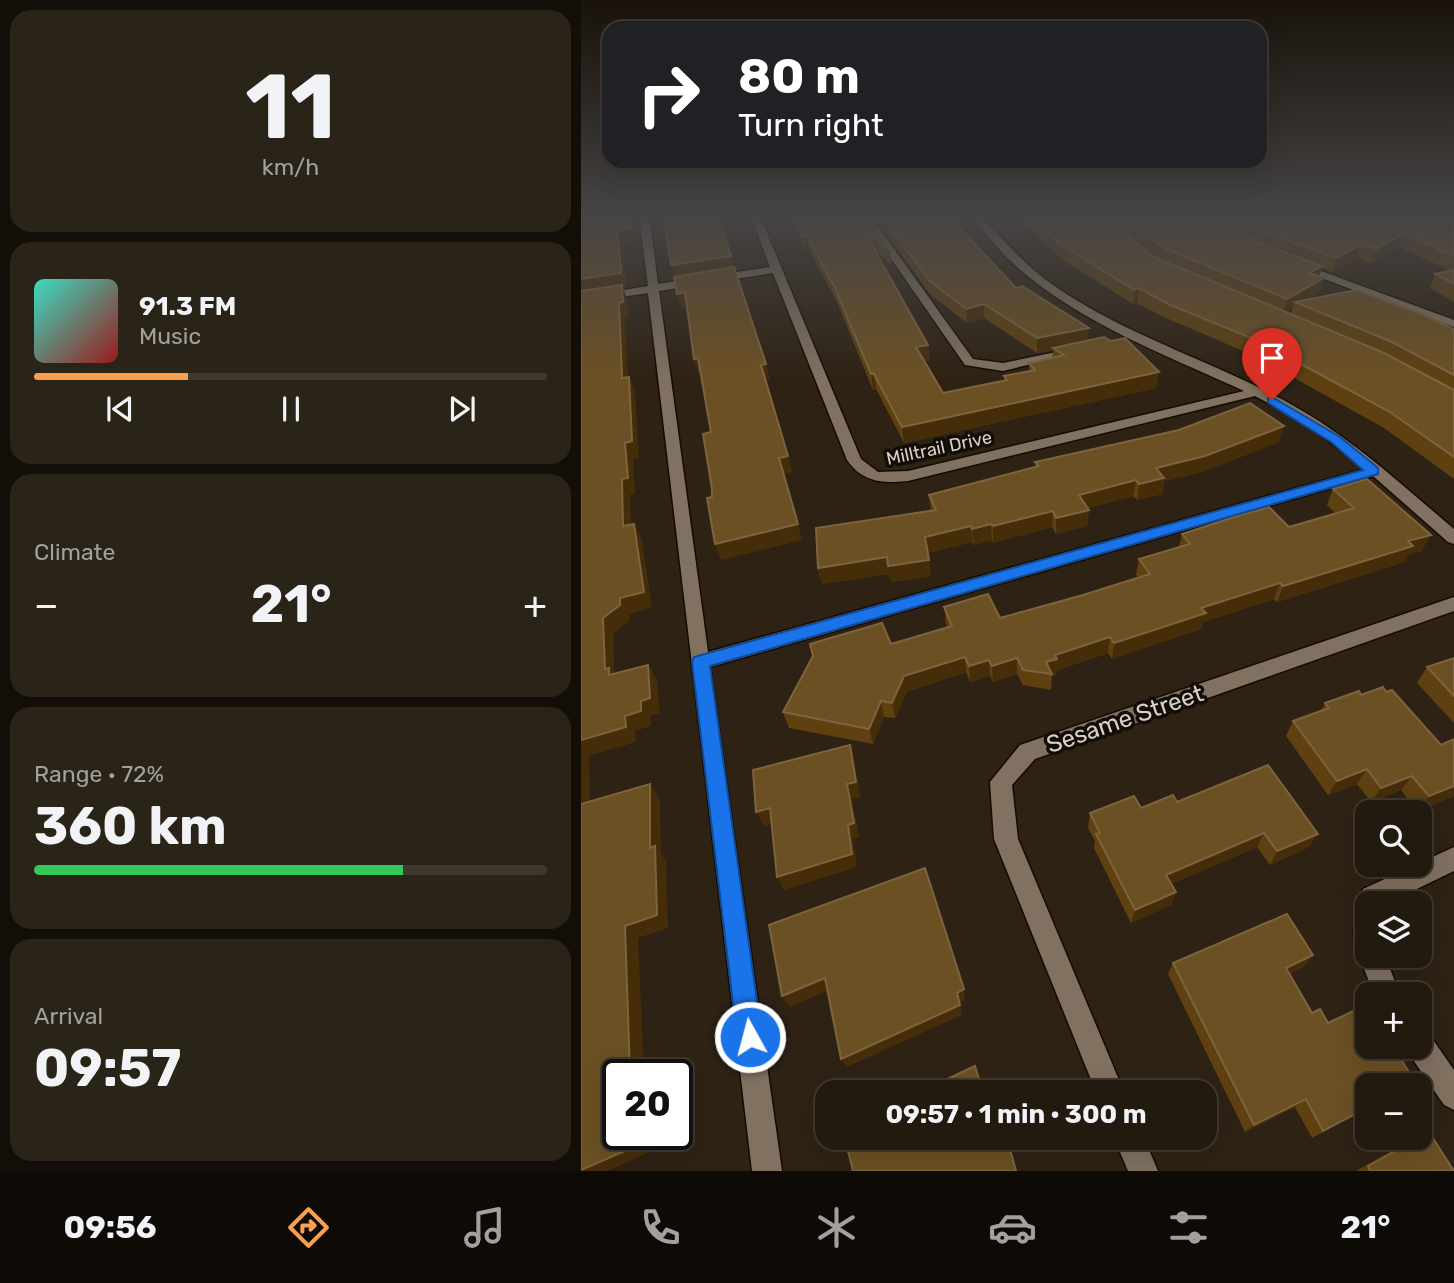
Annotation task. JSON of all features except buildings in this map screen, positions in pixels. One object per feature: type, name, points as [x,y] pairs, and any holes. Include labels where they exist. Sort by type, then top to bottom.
[{"type":"street","points":[[652,269],[700,662],[767,1171]]},
{"type":"street","points":[[581,300],[776,269]]},
{"type":"street","name":"Milltrail Drive","points":[[776,269],[853,460],[860,470],[873,477],[908,476],[1255,392]]},
{"type":"street","points":[[903,269],[969,362],[1003,367],[1083,350]]},
{"type":"street","points":[[1026,269],[1130,341],[1255,392],[1289,409],[1335,440],[1454,538]]},
{"type":"street","points":[[1306,269],[1454,324]]},
{"type":"street","points":[[700,662],[1373,471]]},
{"type":"street","name":"Sesame Street","points":[[1105,1080],[1006,839],[1001,782],[1028,752],[1454,604]]},
{"type":"street","points":[[1387,891],[1454,859]]},
{"type":"street","points":[[1429,1059],[1454,1096]]},
{"type":"street","points":[[1134,1150],[1143,1171]]},
{"type":"route","points":[[750,1037],[700,662],[1373,471],[1335,440],[1272,400]]}]
